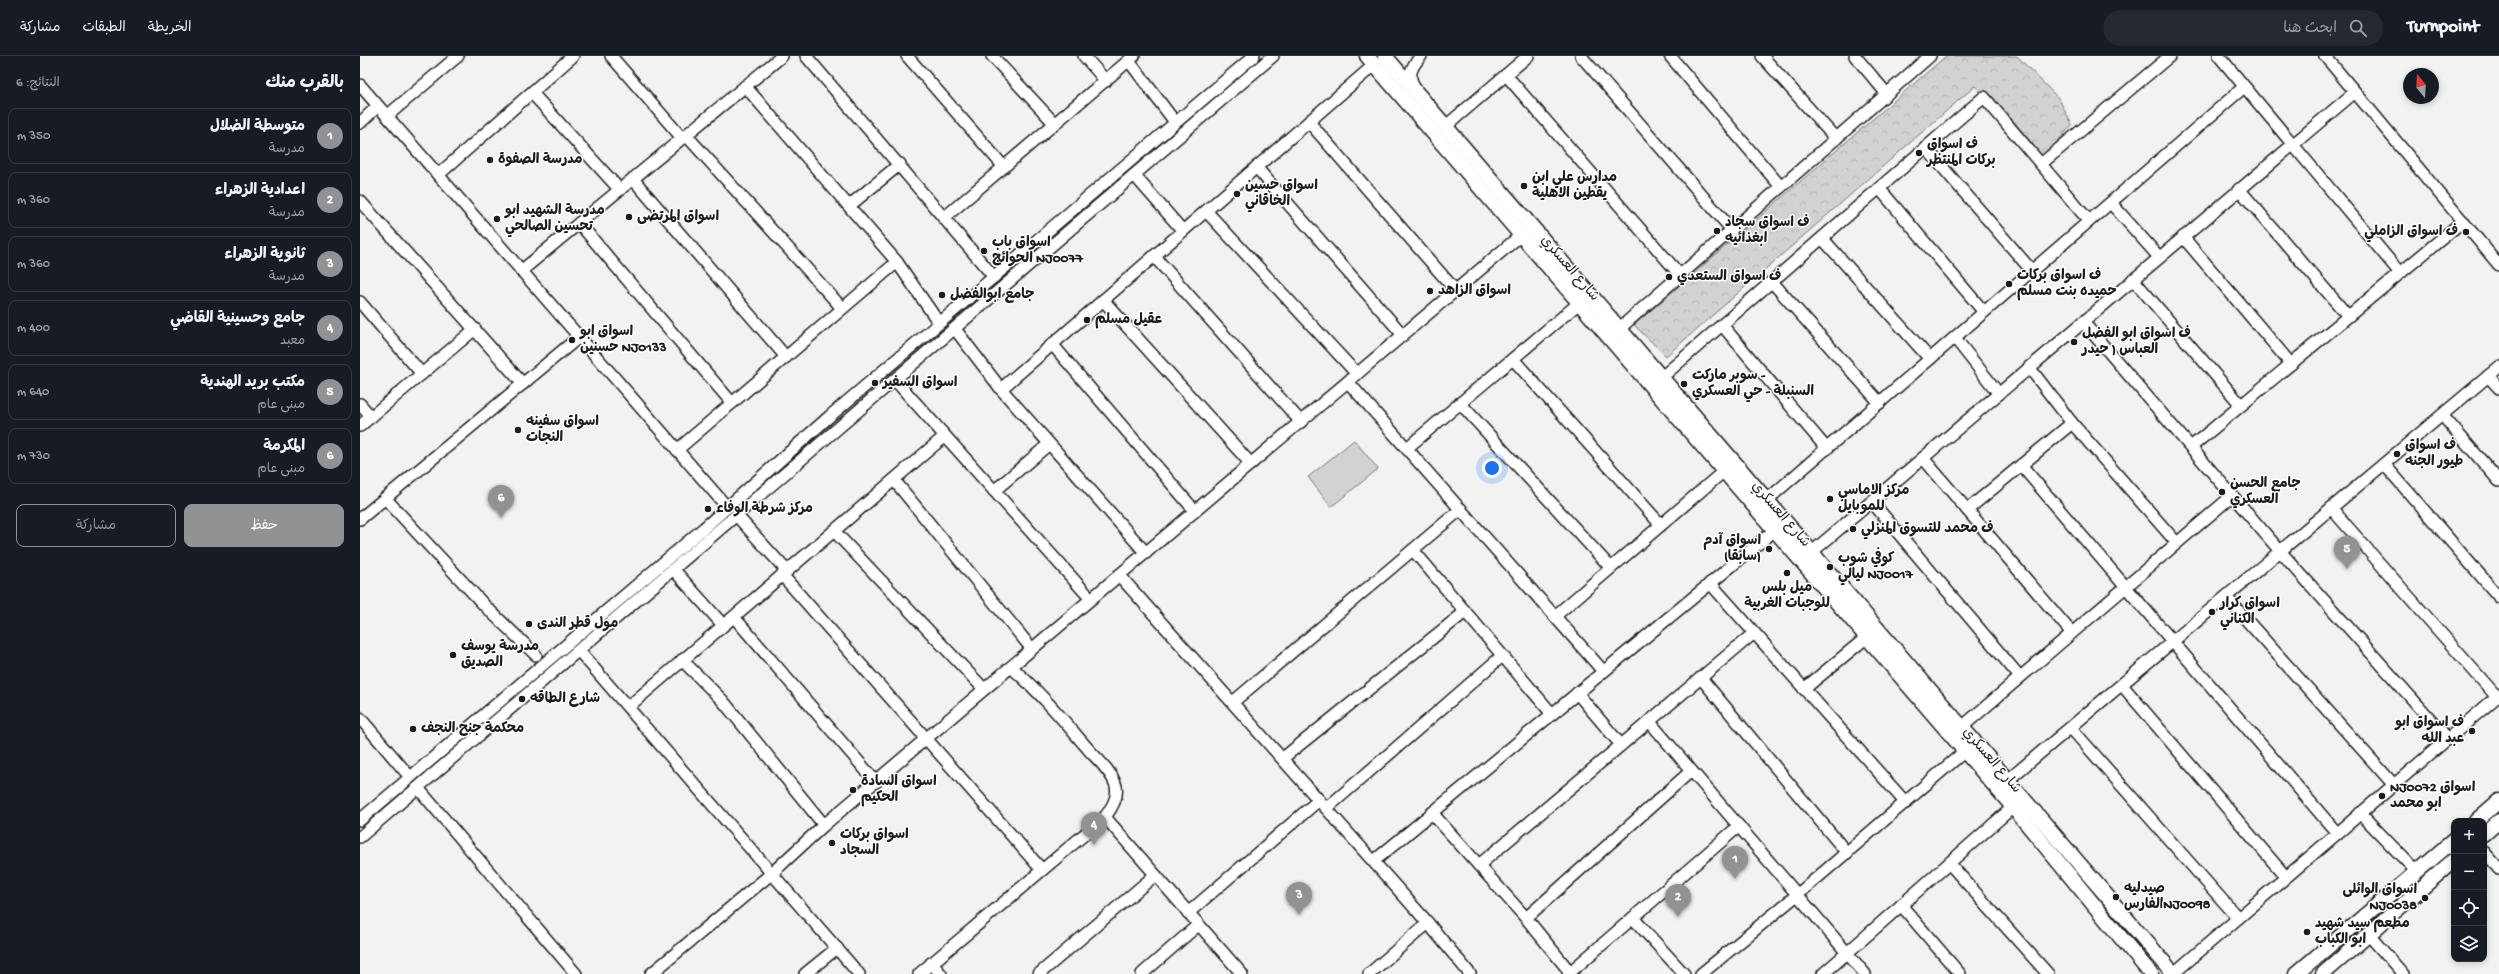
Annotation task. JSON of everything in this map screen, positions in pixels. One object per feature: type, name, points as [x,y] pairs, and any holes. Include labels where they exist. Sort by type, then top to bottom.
[{"type":"main road","name":"شارع العسكري","points":[[1375,59],[1416,91],[1812,552],[1843,599]]},
{"type":"main road","name":"شارع العسكري","points":[[1375,59],[1471,177],[1774,530],[1843,599],[1858,617],[1962,727],[2174,974]]},
{"type":"main road","points":[[1471,177],[1479,178],[1483,169]]},
{"type":"main road","points":[[1490,199],[1494,190],[1502,191]]},
{"type":"main road","name":"شارع العسكري","points":[[1858,617],[1866,637],[2013,807],[2151,974]]},
{"type":"main road","points":[[2480,818],[2499,801]]},
{"type":"main road","points":[[2296,974],[2451,843]]},
{"type":"main road","points":[[2322,974],[2451,863]]},
{"type":"street","points":[[387,116],[458,56]]},
{"type":"street","points":[[438,175],[573,56]]},
{"type":"street","points":[[610,56],[842,308]]},
{"type":"street","points":[[521,271],[782,56]]},
{"type":"street","points":[[806,56],[900,164],[994,277]]},
{"type":"street","points":[[907,56],[1004,167]]},
{"type":"street","points":[[992,56],[1055,124]]},
{"type":"street","points":[[1084,56],[1106,80]]},
{"type":"street","points":[[360,820],[727,507],[830,416],[1254,56]]},
{"type":"street","points":[[360,837],[546,680],[1273,56]]},
{"type":"street","points":[[1416,91],[1411,82],[1410,72],[1414,63],[1421,56]]},
{"type":"street","points":[[1446,126],[1528,56]]},
{"type":"street","points":[[1581,56],[1732,230]]},
{"type":"street","points":[[1670,56],[1781,187]]},
{"type":"street","points":[[1762,56],[1836,139]]},
{"type":"street","points":[[1855,56],[1887,94]]},
{"type":"street","points":[[1620,328],[1930,56]]},
{"type":"street","points":[[2041,164],[2170,56]]},
{"type":"street","points":[[2219,56],[2400,273]]},
{"type":"street","points":[[2325,56],[2499,265]]},
{"type":"street","points":[[945,218],[1131,58],[1175,122]]},
{"type":"street","points":[[1001,389],[1309,122],[1375,59]]},
{"type":"street","points":[[1506,75],[1680,275]]},
{"type":"street","points":[[360,86],[727,507]]},
{"type":"street","points":[[745,86],[897,262],[939,323]]},
{"type":"street","points":[[1767,500],[2244,87]]},
{"type":"street","points":[[1812,552],[2355,92]]},
{"type":"street","points":[[532,93],[620,190]]},
{"type":"street","points":[[1662,377],[1984,96],[2089,221]]},
{"type":"street","points":[[360,123],[378,106]]},
{"type":"street","points":[[1309,122],[1456,290]]},
{"type":"street","points":[[1926,148],[2032,270]]},
{"type":"street","points":[[849,206],[900,164]]},
{"type":"street","points":[[1256,167],[1403,335]]},
{"type":"street","points":[[1134,175],[1183,231]]},
{"type":"street","points":[[633,179],[786,357]]},
{"type":"street","points":[[1879,188],[1984,312]]},
{"type":"street","points":[[2239,189],[2348,316]]},
{"type":"street","points":[[360,201],[523,384]]},
{"type":"street","points":[[2111,203],[2159,257]]},
{"type":"street","points":[[1206,211],[1357,374]]},
{"type":"street","points":[[2191,447],[2463,221]]},
{"type":"street","points":[[580,223],[732,403]]},
{"type":"street","points":[[651,974],[771,874],[824,825],[984,689],[1521,235]]},
{"type":"street","points":[[2183,237],[2291,364]]},
{"type":"street","points":[[1822,238],[1930,360]]},
{"type":"street","points":[[1154,256],[1301,422]]},
{"type":"street","points":[[677,450],[897,262]]},
{"type":"street","points":[[2133,279],[2241,405]]},
{"type":"street","points":[[1772,282],[1880,403]]},
{"type":"street","points":[[1103,300],[1251,464]]},
{"type":"street","points":[[360,302],[422,374]]},
{"type":"street","points":[[1407,448],[1579,303]]},
{"type":"street","points":[[2083,322],[2280,551],[2448,739]]},
{"type":"street","points":[[1722,325],[1827,449]]},
{"type":"street","points":[[360,426],[475,329]]},
{"type":"street","points":[[955,329],[1001,389],[1146,553]]},
{"type":"street","points":[[361,517],[579,337]]},
{"type":"street","points":[[1955,338],[1999,394]]},
{"type":"street","points":[[1052,344],[1195,511]]},
{"type":"street","points":[[1513,358],[1661,525]]},
{"type":"street","points":[[2029,367],[2072,423],[2176,542]]},
{"type":"street","points":[[2008,780],[2499,367]]},
{"type":"street","points":[[2488,376],[2499,388]]},
{"type":"street","points":[[895,380],[1091,599]]},
{"type":"street","points":[[1348,382],[1604,671]]},
{"type":"street","points":[[1460,403],[1611,568]]},
{"type":"street","points":[[360,404],[371,417]]},
{"type":"street","points":[[2442,415],[2499,481]]},
{"type":"street","points":[[830,416],[831,426],[838,430]]},
{"type":"street","points":[[1967,510],[2072,423]]},
{"type":"street","points":[[628,707],[945,436]]},
{"type":"street","points":[[805,438],[813,438],[816,445],[815,449]]},
{"type":"street","points":[[994,491],[1050,444]]},
{"type":"street","points":[[1923,458],[2071,632]]},
{"type":"street","points":[[2384,464],[2499,597]]},
{"type":"street","points":[[2021,465],[2126,585],[2337,833]]},
{"type":"street","points":[[1555,616],[1724,471]]},
{"type":"street","points":[[894,480],[1032,649]]},
{"type":"street","points":[[1962,727],[2176,542],[2232,496]]},
{"type":"street","points":[[385,498],[485,606],[536,655]]},
{"type":"street","points":[[1872,502],[2020,677]]},
{"type":"street","points":[[2174,974],[2498,696],[2331,508]]},
{"type":"street","points":[[1233,702],[1461,509]]},
{"type":"street","points":[[737,516],[1042,870]]},
{"type":"street","points":[[1374,861],[1774,530]]},
{"type":"street","points":[[834,531],[984,689]]},
{"type":"street","points":[[1413,550],[1552,714]]},
{"type":"street","points":[[674,570],[723,625]]},
{"type":"street","points":[[1119,575],[1374,861],[1470,974]]},
{"type":"street","points":[[1710,583],[1906,803]]},
{"type":"street","points":[[2226,597],[2394,785]]},
{"type":"street","points":[[1283,758],[1465,612]]},
{"type":"street","points":[[734,617],[876,782]]},
{"type":"street","points":[[1479,865],[1754,633]]},
{"type":"street","points":[[1804,689],[1866,637]]},
{"type":"street","points":[[579,651],[859,974]]},
{"type":"street","points":[[1188,913],[1502,656]]},
{"type":"street","points":[[682,660],[723,701],[824,825]]},
{"type":"street","points":[[920,974],[931,963],[1105,817],[1112,808],[1116,797],[1116,784],[1112,776],[1040,693],[1011,667]]},
{"type":"street","points":[[537,670],[546,680]]},
{"type":"street","points":[[1701,678],[1847,853]]},
{"type":"street","points":[[2122,685],[2286,877]]},
{"type":"street","points":[[1577,694],[1621,745]]},
{"type":"street","points":[[360,718],[410,777]]},
{"type":"street","points":[[1649,721],[1865,974]]},
{"type":"street","points":[[2071,728],[2238,918]]},
{"type":"street","points":[[1701,974],[1798,895],[1965,752]]},
{"type":"street","points":[[1526,918],[1691,771]]},
{"type":"street","points":[[418,788],[576,974]]},
{"type":"street","points":[[1823,974],[2013,807]]},
{"type":"street","points":[[1432,813],[1526,918],[1569,973],[1739,826]]},
{"type":"street","points":[[2360,813],[2417,872]]},
{"type":"street","points":[[1105,817],[1154,876],[1242,974]]},
{"type":"street","points":[[2486,854],[2499,869]]},
{"type":"street","points":[[1949,863],[2048,974]]},
{"type":"street","points":[[1039,974],[1154,876]]},
{"type":"street","points":[[1901,905],[1960,974]]},
{"type":"street","points":[[1633,918],[1684,974]]},
{"type":"street","points":[[1369,974],[1428,923]]},
{"type":"street","points":[[1142,974],[1198,925]]},
{"type":"street","points":[[2368,934],[2403,974]]},
{"type":"street","points":[[805,974],[837,948]]},
{"type":"street","points":[[931,963],[941,974]]},
{"type":"green space","points":[[1946,56],[2017,56],[2059,99],[2072,125],[2042,159],[1975,86],[1666,356],[1634,325]]},
{"type":"green space","points":[[1354,440],[1378,469],[1331,507],[1308,477]]},
{"type":"place","name":"ف اسواق بركات المنتظر","points":[[1919,153]]},
{"type":"place","name":"مدرسة الصفوة","points":[[490,160]]},
{"type":"place","name":"مدارس علي ابن يقطين الاهلية","points":[[1524,186]]},
{"type":"place","name":"اسواق حسين الخاقاني","points":[[1237,194]]},
{"type":"place","name":"اسواق المرتضى","points":[[629,217]]},
{"type":"place","name":"مدرسة الشهيد ابو تحسين الصالحي","points":[[497,219]]},
{"type":"place","name":"ف اسواق سجاد ابغذائيه","points":[[1717,231]]},
{"type":"place","name":"ف اسواق الزاملي","points":[[2466,232]]},
{"type":"place","name":"اسواق باب الحوائج NJ0077","points":[[984,251]]},
{"type":"place","name":"ف اسواق الستعدي","points":[[1669,277]]},
{"type":"place","name":"ف اسواق بركات حميده بنت مسلم","points":[[2009,284]]},
{"type":"place","name":"اسواق الزاهد","points":[[1430,291]]},
{"type":"place","name":"جامع ابوالفضل","points":[[942,295]]},
{"type":"place","name":"عقيل مسلم","points":[[1087,320]]},
{"type":"place","name":"اسواق ابو حسنين NJ0133","points":[[572,340]]},
{"type":"place","name":"ف اسواق ابو الفضل العباس ( حيدر","points":[[2074,342]]},
{"type":"place","name":"اسواق السفير","points":[[875,383]]},
{"type":"place","name":"سوبر ماركت - السنبلة - حي العسكري","points":[[1684,384]]},
{"type":"place","name":"اسواق سفينه النجات","points":[[518,430]]},
{"type":"place","name":"ف اسواق طيور الجنه","points":[[2397,454]]},
{"type":"place","name":"جامع الحسن العسكري","points":[[2222,492]]},
{"type":"place","name":"مركز الاماسي للموبايل","points":[[1830,499]]},
{"type":"place","name":"مركز شرطة الوفاء","points":[[708,509]]},
{"type":"place","name":"المكرمة","points":[[501,518]]},
{"type":"place","name":"ف محمد للتسوق المنزلي","points":[[1853,529]]},
{"type":"place","name":"اسواق آدم (سابقا)","points":[[1769,549]]},
{"type":"place","name":"كوفي شوب ليالي NJ0017","points":[[1830,567]]},
{"type":"place","name":"مكتب بريد الهندية","points":[[2347,569]]},
{"type":"place","name":"ميل بلس للوجبات الغربية","points":[[1787,573]]},
{"type":"place","name":"اسواق كرار الكناني","points":[[2212,612]]},
{"type":"place","name":"مول قطر الندى","points":[[529,624]]},
{"type":"place","name":"مدرسة يوسف الصديق","points":[[453,655]]},
{"type":"place","name":"شارع الطاقه","points":[[522,699]]},
{"type":"place","name":"محكمة جنح النجف","points":[[413,729]]},
{"type":"place","name":"ف اسواق ابو عبد الله","points":[[2472,731]]},
{"type":"place","name":"اسواق السادة الحكيم","points":[[853,790]]},
{"type":"place","name":"NJ0072 اسواق ابو محمد","points":[[2382,796]]},
{"type":"place","name":"اسواق بركات السجاد","points":[[832,843]]},
{"type":"place","name":"جامع وحسينية القاضي","points":[[1094,845]]},
{"type":"place","name":"متوسطة الضلال","points":[[1735,879]]},
{"type":"place","name":"صيدليه الفارسNJ0098","points":[[2116,897]]},
{"type":"place","name":"اسواق الوائلی NJ0038","points":[[2425,898]]},
{"type":"place","name":"ثانوية الزهراء","points":[[1299,915]]},
{"type":"place","name":"اعدادية الزهراء","points":[[1678,917]]},
{"type":"place","name":"مطعم سيد شهيد ابو الكباب","points":[[2307,932]]}]
